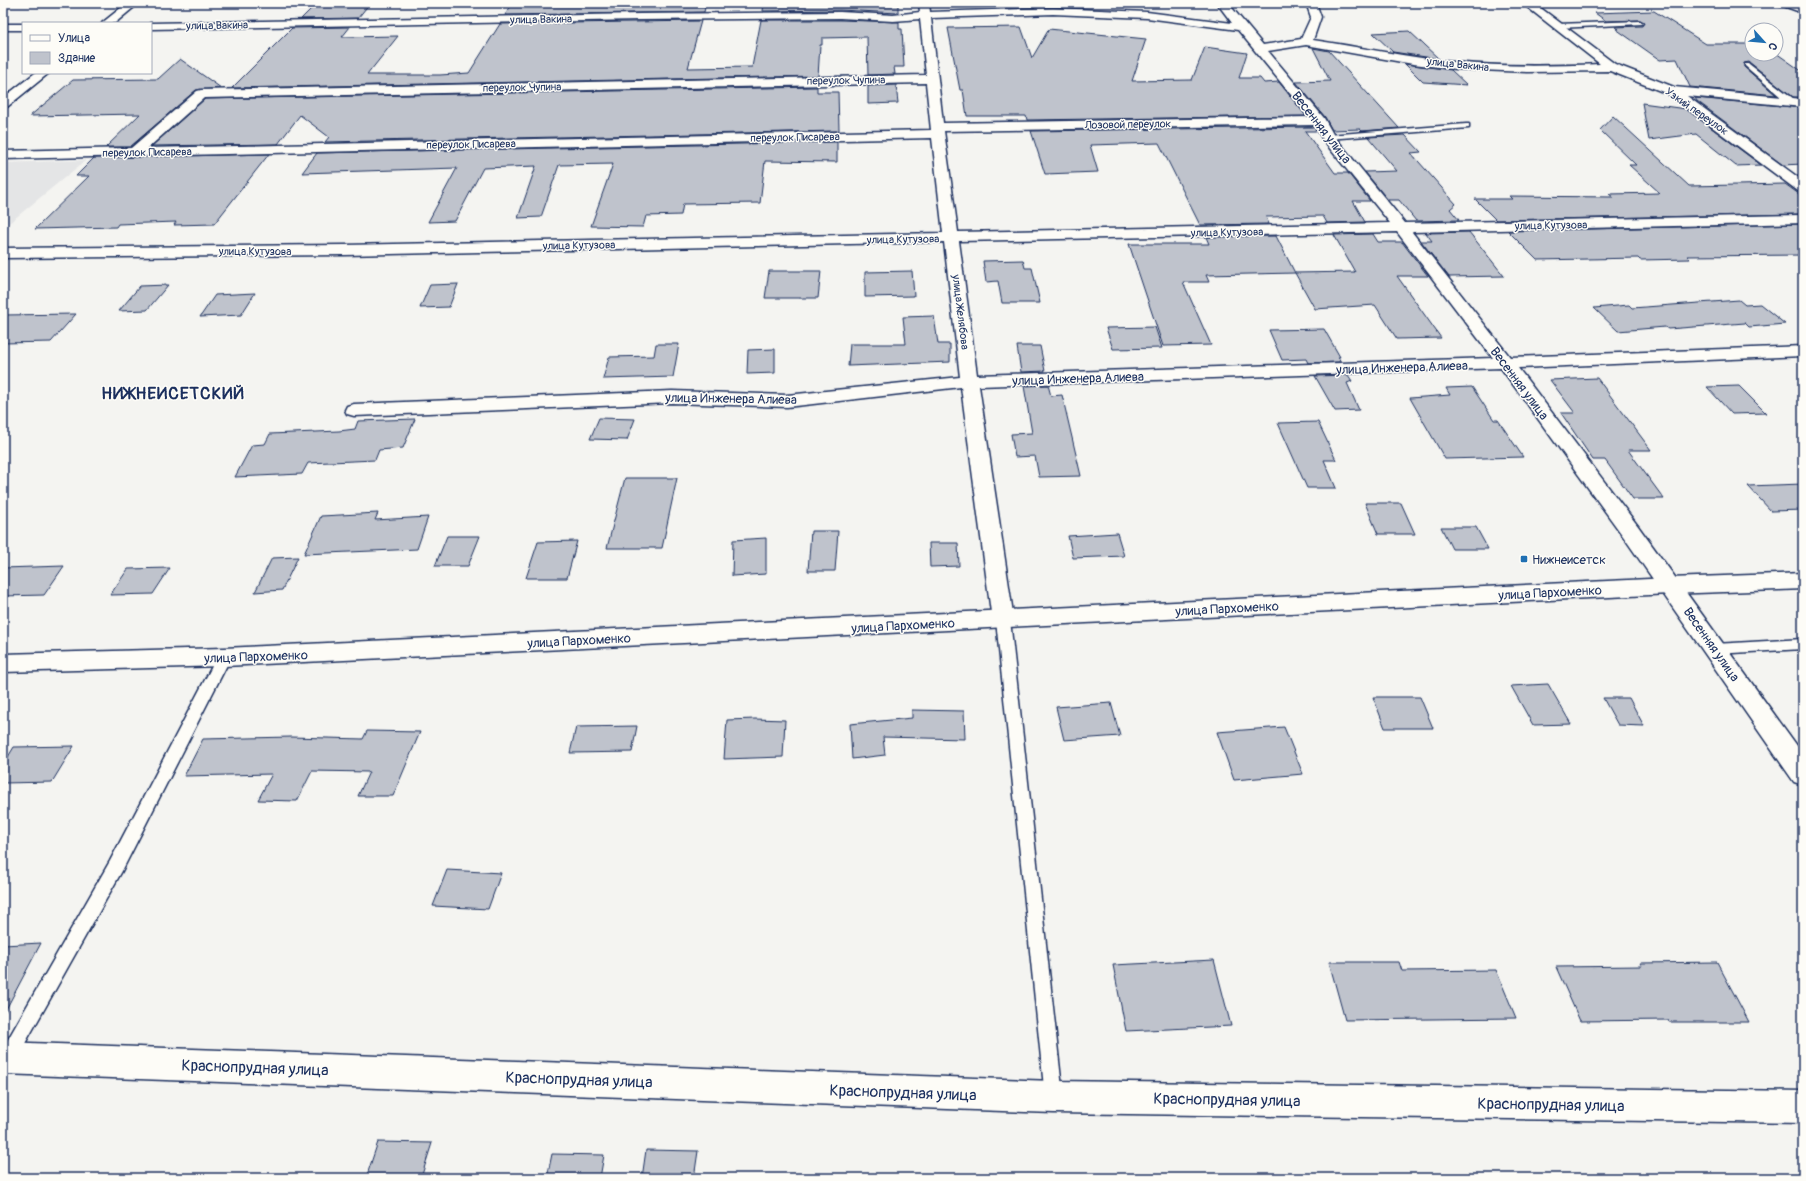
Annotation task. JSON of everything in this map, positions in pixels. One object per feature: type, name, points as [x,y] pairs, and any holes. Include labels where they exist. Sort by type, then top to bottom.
[{"type":"street","points":[[109,22],[134,3]]},
{"type":"street","name":"Весенняя улица","points":[[1222,3],[1319,121],[1328,137],[1403,228],[1505,363],[1670,586],[1803,774]]},
{"type":"street","points":[[1306,42],[1316,17],[1311,3]]},
{"type":"street","name":"Узкий переулок","points":[[1527,3],[1611,67],[1672,91],[1803,188]]},
{"type":"street","name":"улица Вакина","points":[[152,26],[640,17],[840,15],[894,18],[924,9],[1052,7],[1147,15],[1241,27]]},
{"type":"street","name":"улица Желябова","points":[[924,9],[969,381],[1003,620]]},
{"type":"street","points":[[3,27],[22,27]]},
{"type":"street","name":"улица Вакина","points":[[1259,49],[1306,42],[1431,62],[1476,67],[1539,70],[1611,67]]},
{"type":"street","points":[[3,104],[42,74]]},
{"type":"street","name":"переулок Чупина","points":[[135,152],[201,94],[932,79]]},
{"type":"street","points":[[1672,91],[1797,102]]},
{"type":"street","name":"Лозовой переулок","points":[[938,130],[1319,121]]},
{"type":"street","name":"переулок Писарева","points":[[3,155],[938,130]]},
{"type":"street","name":"улица Кутузова","points":[[3,253],[345,250],[1803,219]]},
{"type":"street","name":"улица Инженера Алиева","points":[[354,410],[672,397],[787,401],[969,381],[1304,371],[1803,351]]},
{"type":"street","name":"улица Пархоменко","points":[[3,663],[224,657],[1003,620],[1670,586],[1803,581]]},
{"type":"street","name":"Краснопрудная улица","points":[[5,1058],[1054,1097],[1803,1107]]},
{"type":"lane","points":[[1778,3],[1803,11]]},
{"type":"lane","points":[[1558,26],[1640,23]]},
{"type":"lane","points":[[1747,65],[1797,102]]},
{"type":"lane","points":[[1328,137],[1466,126]]},
{"type":"lane","points":[[1003,620],[1054,1097]]},
{"type":"lane","points":[[1715,649],[1803,644]]},
{"type":"lane","points":[[5,1058],[116,866],[224,657]]},
{"type":"shaded area","points":[[86,160],[3,228],[3,163]]},
{"type":"building","points":[[317,3],[370,3],[358,18],[301,19]]},
{"type":"building","points":[[513,3],[706,3],[704,12],[505,15]]},
{"type":"building","points":[[764,3],[898,3],[898,13],[840,10],[763,11]]},
{"type":"building","points":[[1654,11],[1706,44],[1744,44],[1744,62],[1749,62],[1744,63],[1744,67],[1776,95],[1690,87],[1677,59],[1660,60],[1615,27],[1642,26],[1644,22],[1640,20],[1606,21],[1595,13]]},
{"type":"building","points":[[761,20],[899,22],[899,29],[902,29],[904,67],[894,67],[895,74],[868,75],[867,37],[822,38],[822,45],[820,45],[818,76],[232,88],[292,28],[350,27],[342,37],[398,36],[367,75],[440,75],[469,73],[500,24],[701,21],[688,68],[752,67]]},
{"type":"building","points":[[1021,27],[1032,58],[1049,29],[1146,39],[1132,81],[1192,80],[1205,47],[1247,53],[1239,78],[1260,78],[1264,83],[1279,82],[1306,116],[1027,120],[1026,116],[967,116],[963,90],[960,90],[948,28]]},
{"type":"building","points":[[1409,31],[1439,59],[1393,52],[1373,33]]},
{"type":"building","points":[[1313,48],[1329,51],[1399,128],[1362,131],[1360,129],[1332,130],[1325,117],[1296,82],[1330,81]]},
{"type":"building","points":[[180,59],[221,88],[196,90],[130,147],[106,147],[140,114],[30,116],[73,80],[158,79]]},
{"type":"building","points":[[1784,59],[1803,72],[1803,97],[1793,97],[1749,62],[1784,62]]},
{"type":"building","points":[[1405,64],[1451,70],[1467,85],[1423,82]]},
{"type":"building","points":[[896,85],[898,103],[868,104],[868,86]]},
{"type":"building","points":[[817,87],[817,92],[838,92],[839,130],[837,131],[325,142],[329,137],[300,115],[278,144],[152,146],[205,99]]},
{"type":"building","points":[[1695,98],[1803,108],[1803,164],[1783,165]]},
{"type":"building","points":[[1642,103],[1686,109],[1761,165],[1736,166],[1696,134],[1649,140]]},
{"type":"building","points":[[1613,116],[1689,186],[1785,184],[1803,197],[1803,214],[1496,220],[1475,199],[1512,199],[1509,196],[1613,197],[1609,194],[1660,193],[1629,165],[1636,165],[1600,130]]},
{"type":"building","points":[[1314,127],[1316,131],[1305,131],[1335,173],[1348,173],[1370,201],[1353,201],[1365,222],[1327,223],[1323,216],[1266,217],[1269,224],[1200,225],[1159,143],[1090,145],[1098,172],[1045,174],[1031,131]]},
{"type":"building","points":[[1405,135],[1421,152],[1411,153],[1456,204],[1450,209],[1459,220],[1416,221],[1399,200],[1388,200],[1365,172],[1397,171],[1368,137]]},
{"type":"building","points":[[837,142],[837,162],[765,161],[760,203],[683,204],[681,215],[646,216],[643,227],[591,226],[613,164],[559,165],[541,217],[518,218],[536,166],[483,168],[455,221],[428,222],[457,168],[302,173],[317,153]]},
{"type":"building","points":[[269,154],[214,224],[174,225],[176,222],[118,224],[116,227],[35,229],[89,176],[76,176],[94,158]]},
{"type":"building","points":[[1803,224],[1803,255],[1687,256],[1690,259],[1640,260],[1638,258],[1537,260],[1508,231]]},
{"type":"building","points":[[1469,232],[1504,276],[1449,277],[1421,241],[1432,241],[1426,233]]},
{"type":"building","points":[[1373,234],[1378,242],[1402,242],[1428,276],[1397,276],[1441,338],[1397,339],[1375,305],[1315,309],[1295,273],[1355,272],[1334,235]]},
{"type":"building","points":[[1276,236],[1295,273],[1206,275],[1209,282],[1183,282],[1211,345],[1163,346],[1129,244],[1209,244],[1206,237]]},
{"type":"building","points":[[1023,260],[1025,268],[1032,268],[1040,303],[1002,303],[998,281],[986,282],[983,261]]},
{"type":"building","points":[[769,271],[821,271],[818,298],[765,298]]},
{"type":"building","points":[[912,271],[914,296],[865,297],[865,272]]},
{"type":"building","points":[[458,284],[449,307],[420,308],[430,285]]},
{"type":"building","points":[[168,285],[147,310],[119,311],[140,286]]},
{"type":"building","points":[[255,293],[241,315],[200,317],[215,295]]},
{"type":"building","points":[[1739,300],[1745,305],[1760,304],[1785,324],[1749,327],[1745,323],[1618,331],[1594,308],[1629,305],[1632,308]]},
{"type":"building","points":[[76,314],[51,342],[3,343],[3,315]]},
{"type":"building","points":[[934,316],[938,344],[950,344],[950,362],[848,366],[850,344],[906,344],[903,317]]},
{"type":"building","points":[[1155,327],[1162,348],[1113,349],[1106,328]]},
{"type":"building","points":[[1324,329],[1340,357],[1338,357],[1341,362],[1308,363],[1306,359],[1282,360],[1269,330]]},
{"type":"building","points":[[656,344],[679,344],[673,377],[603,379],[609,357],[654,356]]},
{"type":"building","points":[[1017,346],[1040,346],[1045,371],[1021,372]]},
{"type":"building","points":[[775,349],[775,373],[747,374],[748,350]]},
{"type":"building","points":[[1348,375],[1352,381],[1347,383],[1359,410],[1335,411],[1315,376]]},
{"type":"building","points":[[1597,378],[1651,450],[1628,450],[1664,499],[1633,499],[1605,460],[1593,460],[1561,413],[1575,413],[1550,380]]},
{"type":"building","points":[[1048,385],[1051,396],[1062,395],[1081,476],[1039,477],[1035,456],[1015,457],[1011,434],[1032,433],[1024,386]]},
{"type":"building","points":[[1739,386],[1766,413],[1732,414],[1707,387]]},
{"type":"building","points":[[1472,387],[1494,420],[1498,420],[1523,457],[1445,459],[1410,398],[1450,395],[1446,388]]},
{"type":"building","points":[[599,418],[635,419],[627,440],[590,439]]},
{"type":"building","points":[[415,419],[403,448],[379,450],[375,460],[308,463],[302,474],[235,477],[252,445],[265,444],[270,434],[339,431],[355,429],[358,421]]},
{"type":"building","points":[[1318,422],[1336,460],[1324,460],[1336,488],[1307,488],[1278,423]]},
{"type":"building","points":[[625,478],[677,478],[662,548],[607,548]]},
{"type":"building","points":[[1803,484],[1803,510],[1771,511],[1748,486]]},
{"type":"building","points":[[1365,503],[1401,503],[1415,534],[1378,534]]},
{"type":"building","points":[[378,513],[375,520],[428,517],[417,549],[304,554],[321,516]]},
{"type":"building","points":[[1441,527],[1476,527],[1488,549],[1452,549]]},
{"type":"building","points":[[811,531],[838,531],[835,571],[808,571]]},
{"type":"building","points":[[1117,533],[1124,556],[1073,558],[1068,536]]},
{"type":"building","points":[[447,536],[480,536],[468,566],[435,566]]},
{"type":"building","points":[[766,538],[766,574],[732,576],[733,540]]},
{"type":"building","points":[[577,541],[567,578],[526,578],[538,542]]},
{"type":"building","points":[[929,543],[958,543],[959,566],[930,567]]},
{"type":"building","points":[[298,557],[282,590],[255,592],[272,558]]},
{"type":"building","points":[[64,566],[44,595],[3,596],[3,568]]},
{"type":"building","points":[[170,568],[153,594],[110,595],[128,569]]},
{"type":"building","points":[[1548,684],[1571,724],[1533,725],[1511,686]]},
{"type":"building","points":[[1373,697],[1420,697],[1433,728],[1385,728]]},
{"type":"building","points":[[1603,698],[1629,698],[1644,726],[1618,725]]},
{"type":"building","points":[[1111,703],[1120,736],[1064,740],[1056,707]]},
{"type":"building","points":[[912,710],[964,711],[965,739],[883,737],[885,755],[852,759],[850,724],[912,718]]},
{"type":"building","points":[[727,720],[785,720],[783,757],[724,759]]},
{"type":"building","points":[[637,726],[632,752],[570,753],[576,727]]},
{"type":"building","points":[[1284,727],[1303,774],[1234,780],[1217,732]]},
{"type":"building","points":[[367,731],[420,732],[393,796],[358,796],[369,772],[312,771],[297,801],[258,800],[272,774],[184,776],[203,739],[291,737],[363,739]]},
{"type":"building","points":[[74,746],[52,782],[3,783],[3,765],[14,747]]},
{"type":"building","points":[[447,870],[501,873],[488,909],[433,906]]},
{"type":"building","points":[[41,943],[3,1015],[3,945]]},
{"type":"building","points":[[1214,960],[1231,1026],[1126,1031],[1113,965]]},
{"type":"building","points":[[1329,962],[1399,962],[1402,971],[1496,970],[1516,1018],[1345,1020]]},
{"type":"building","points":[[1717,962],[1749,1022],[1669,1022],[1668,1020],[1580,1021],[1556,967],[1642,966],[1640,963]]},
{"type":"building","points":[[378,1142],[432,1143],[421,1178],[366,1178]]},
{"type":"building","points":[[646,1150],[698,1151],[694,1178],[642,1178]]},
{"type":"building","points":[[552,1154],[604,1155],[600,1178],[547,1178]]},
{"type":"place","name":"Нижнеисетск","points":[[1524,559]]},
{"type":"district","name":"НИЖНЕИСЕТСКИЙ","points":[[173,393]]}]
